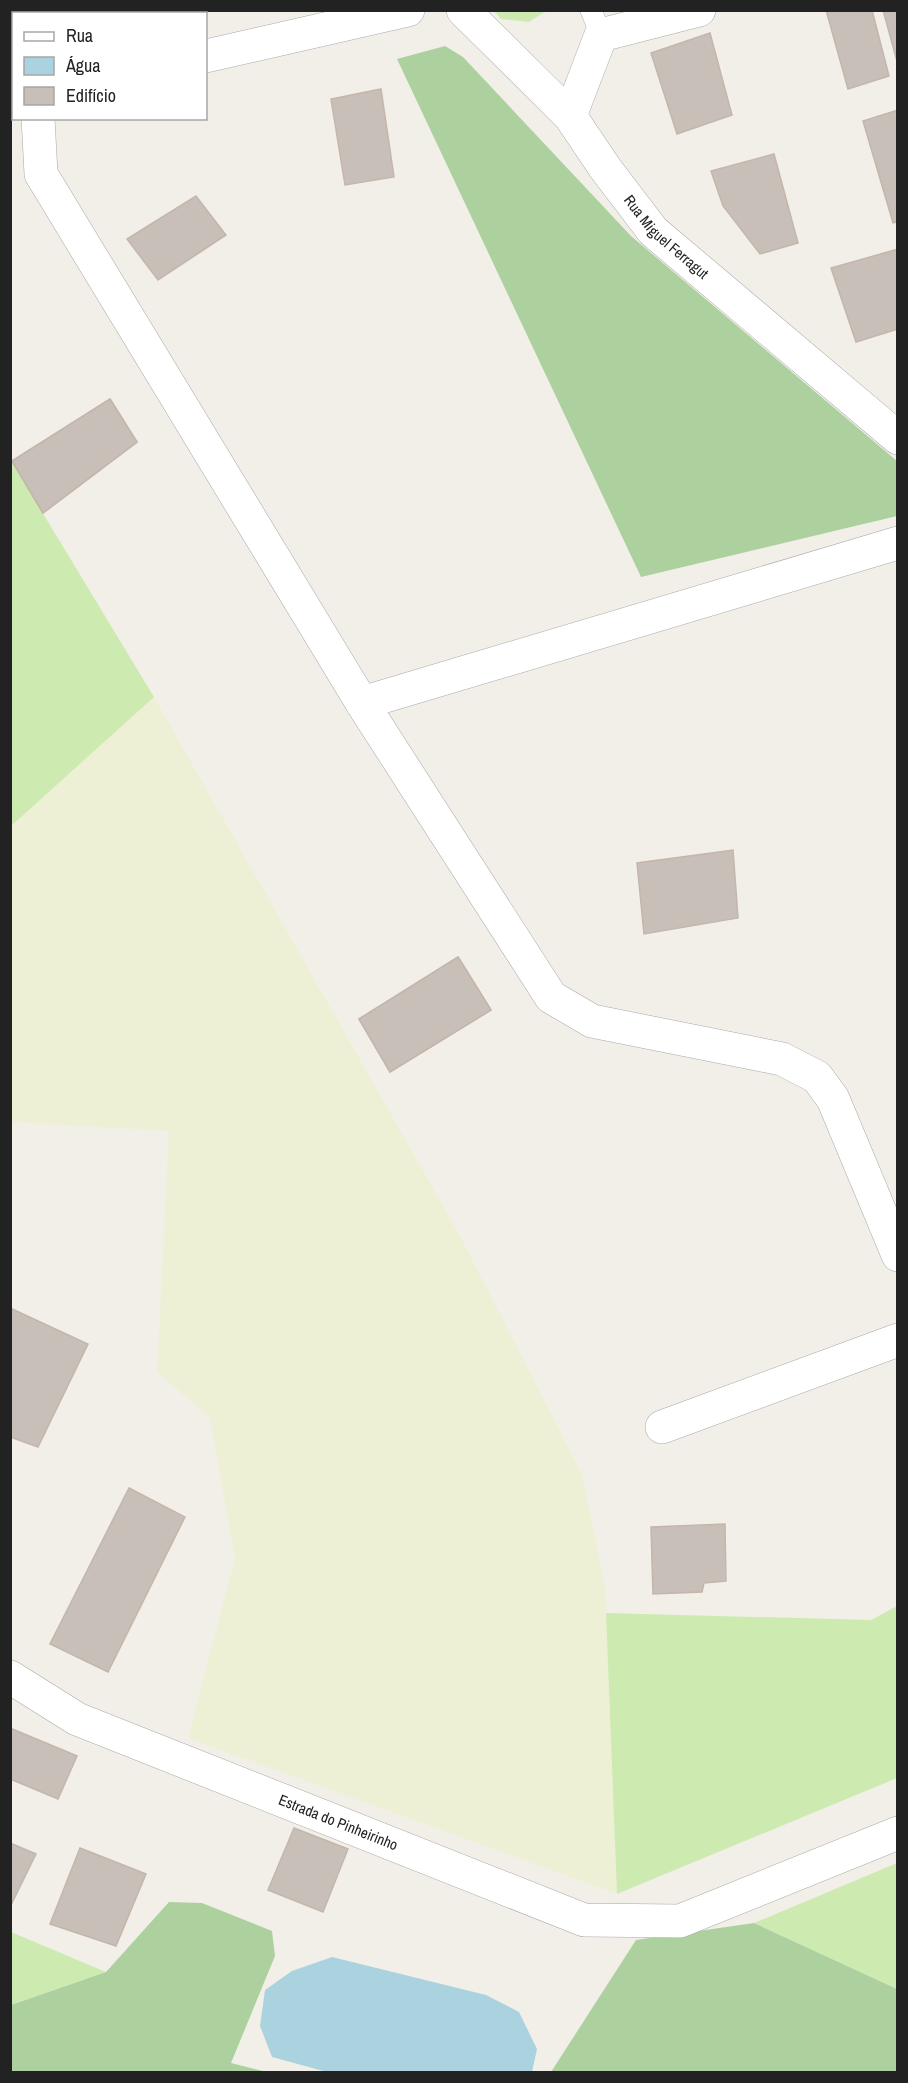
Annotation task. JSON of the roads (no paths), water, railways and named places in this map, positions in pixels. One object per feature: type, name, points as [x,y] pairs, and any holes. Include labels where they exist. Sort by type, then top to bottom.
[{"type":"street","points":[[207,56],[408,10]]},
{"type":"street","name":"Rua Miguel Ferragut","points":[[463,10],[570,116],[605,168],[653,231],[897,438]]},
{"type":"street","points":[[570,116],[596,23],[699,10]]},
{"type":"street","points":[[38,120],[41,174],[362,703],[551,997],[592,1021],[782,1059],[817,1077],[833,1099],[897,1255]]},
{"type":"street","points":[[362,703],[897,543]]},
{"type":"street","points":[[662,1427],[897,1340]]},
{"type":"street","name":"Estrada do Pinheirinho","points":[[10,1677],[77,1719],[584,1920],[680,1921],[897,1833]]},
{"type":"water","points":[[332,1957],[486,1995],[519,2012],[537,2049],[532,2072],[327,2072],[272,2057],[260,2026],[265,1990],[292,1971]]}]
